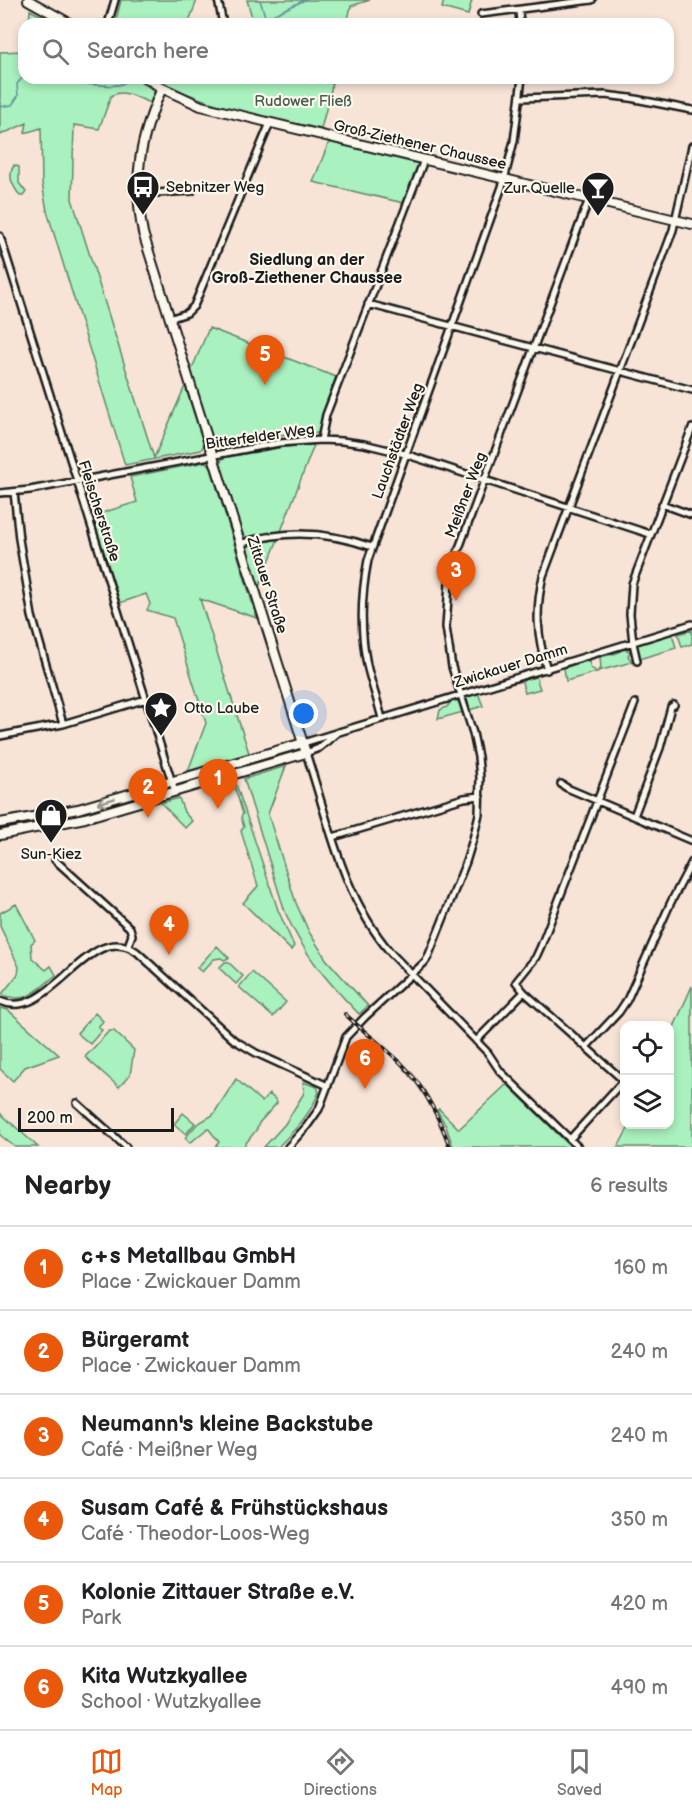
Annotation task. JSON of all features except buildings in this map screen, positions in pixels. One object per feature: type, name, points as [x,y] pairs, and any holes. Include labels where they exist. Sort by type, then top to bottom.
[{"type":"street","points":[[28,0],[60,18]]},
{"type":"street","points":[[110,18],[115,0]]},
{"type":"street","points":[[218,0],[222,18]]},
{"type":"street","points":[[481,15],[519,10],[543,3],[592,0]]},
{"type":"street","points":[[519,10],[520,18]]},
{"type":"street","name":"Groß-Ziethener Chaussee","points":[[156,84],[201,106],[692,224]]},
{"type":"street","name":"Lauchstädter Weg","points":[[382,719],[367,665],[363,636],[363,593],[372,547],[505,179],[514,141],[522,84]]},
{"type":"street","name":"Zittauer Straße","points":[[162,88],[141,147],[138,194],[143,233],[344,875],[361,912],[380,940],[482,1047],[500,1071],[578,1147]]},
{"type":"street","points":[[521,98],[605,95],[639,99],[692,110]]},
{"type":"street","points":[[169,319],[187,313],[194,306],[270,123]]},
{"type":"street","points":[[547,670],[538,634],[538,594],[568,507],[676,220],[692,146]]},
{"type":"street","points":[[321,440],[326,415],[424,160]]},
{"type":"street","points":[[138,194],[192,191]]},
{"type":"street","name":"Meißner Weg","points":[[288,1147],[313,1119],[319,1108],[346,1037],[356,1025],[425,962],[466,862],[479,814],[478,757],[462,695],[452,667],[447,639],[449,583],[484,480],[588,199]]},
{"type":"street","name":"Fleischerstraße","points":[[0,236],[175,792]]},
{"type":"street","points":[[0,258],[6,254]]},
{"type":"street","points":[[368,304],[692,390]]},
{"type":"street","points":[[637,661],[630,614],[632,584],[692,428]]},
{"type":"street","name":"Bitterfelder Weg","points":[[0,493],[279,443],[321,440],[364,444],[405,454],[650,534]]},
{"type":"street","points":[[14,492],[19,540],[32,616],[63,724]]},
{"type":"street","points":[[662,504],[692,515]]},
{"type":"street","points":[[240,544],[269,536],[311,534],[332,536],[372,547]]},
{"type":"street","name":"Zwickauer Damm","points":[[0,823],[78,809],[172,782],[547,670],[692,624]]},
{"type":"street","points":[[0,736],[63,724],[146,699]]},
{"type":"street","points":[[620,1077],[524,992],[517,985],[517,979],[539,951],[635,703]]},
{"type":"street","points":[[634,816],[674,705]]},
{"type":"street","name":"Zwickauer Damm","points":[[0,835],[66,823],[306,753],[319,748],[338,732]]},
{"type":"street","points":[[561,784],[692,841]]},
{"type":"street","points":[[333,837],[464,798],[480,796]]},
{"type":"street","points":[[55,860],[130,928],[132,935],[128,946]]},
{"type":"street","points":[[586,1047],[619,1012],[627,1000],[671,902],[692,862]]},
{"type":"street","points":[[0,1001],[16,1005],[30,1001],[104,947],[118,944],[128,946],[141,955],[234,1040],[256,1053],[328,1086]]},
{"type":"street","points":[[476,1041],[524,992]]},
{"type":"street","points":[[570,1139],[620,1085]]},
{"type":"street","points":[[77,1103],[126,1147]]},
{"type":"green space","points":[[121,0],[197,0],[190,18],[116,18]]},
{"type":"green space","points":[[247,0],[370,0],[351,6],[348,18],[252,18]]},
{"type":"green space","points":[[444,0],[472,0],[468,15],[442,8]]},
{"type":"green space","points":[[30,10],[45,18],[29,18]]},
{"type":"green space","points":[[18,51],[18,84],[144,84],[155,93],[150,103],[130,95],[116,94],[111,96],[99,129],[74,125],[72,199],[154,458],[185,386],[204,445],[201,450],[125,465],[47,211],[42,183],[41,128],[25,133],[27,123],[0,135],[0,52]]},
{"type":"green space","name":"Rudower Fließ","points":[[167,84],[332,84],[321,129],[215,104]]},
{"type":"green space","points":[[329,142],[419,164],[404,203],[313,182]]},
{"type":"green space","points":[[14,165],[19,167],[19,183],[26,192],[23,196],[20,196],[12,181],[11,174]]},
{"type":"green space","points":[[209,328],[336,377],[323,413],[319,433],[276,435],[219,447],[214,443],[191,371]]},
{"type":"green space","points":[[314,445],[281,531],[248,537],[243,535],[220,463],[223,458],[284,447]]},
{"type":"green space","points":[[205,462],[210,465],[257,618],[200,599],[249,753],[188,771],[206,723],[173,618],[147,610],[150,604],[146,594],[120,603],[92,516],[137,502],[130,477]]},
{"type":"green space","points":[[278,539],[259,587],[247,549],[250,544]]},
{"type":"green space","points":[[692,630],[692,644],[682,647],[678,634]]},
{"type":"green space","points":[[672,633],[676,648],[639,659],[637,644]]},
{"type":"green space","points":[[623,649],[630,651],[628,656],[632,662],[598,671],[601,668],[600,657],[617,653]]},
{"type":"green space","points":[[582,661],[589,662],[591,668],[597,672],[566,681],[564,668]]},
{"type":"green space","points":[[536,677],[540,689],[525,693],[522,682]]},
{"type":"green space","points":[[478,693],[483,706],[469,710],[467,698],[469,695]]},
{"type":"green space","points":[[455,699],[461,704],[463,712],[438,719],[440,710]]},
{"type":"green space","points":[[295,748],[297,753],[184,787],[182,782]]},
{"type":"green space","points":[[286,766],[268,814],[296,903],[309,932],[326,959],[368,1006],[359,1014],[317,967],[292,927],[285,912],[244,779]]},
{"type":"green space","points":[[235,781],[278,910],[294,946],[291,950],[243,903],[258,886],[241,831],[244,827],[241,817],[243,814],[233,782]]},
{"type":"green space","points":[[165,787],[166,792],[69,820],[0,833],[0,827],[52,817]]},
{"type":"green space","points":[[179,798],[184,812],[192,821],[185,828],[161,803]]},
{"type":"green space","points":[[16,904],[35,940],[31,944],[32,958],[46,970],[51,966],[56,975],[38,990],[18,998],[2,994],[18,974],[19,967],[0,926],[0,913]]},
{"type":"green space","points":[[182,917],[187,922],[175,936],[169,930]]},
{"type":"green space","points":[[217,946],[229,958],[214,959],[202,972],[197,968]]},
{"type":"green space","points":[[228,962],[243,976],[236,984],[219,968]]},
{"type":"green space","points":[[252,972],[286,1002],[273,1017],[239,987]]},
{"type":"green space","points":[[692,986],[692,1147],[618,1147],[628,1129],[674,1129],[674,1027]]},
{"type":"green space","points":[[0,1008],[8,1010],[59,1055],[25,1067],[13,1081],[0,1069]]},
{"type":"green space","points":[[95,1013],[103,1021],[98,1027],[102,1030],[90,1044],[77,1033]]},
{"type":"green space","points":[[109,1031],[114,1031],[134,1050],[130,1075],[119,1087],[85,1057]]},
{"type":"green space","points":[[236,1079],[262,1102],[269,1094],[277,1103],[259,1123],[243,1147],[215,1147],[219,1142],[208,1128],[190,1143],[185,1138],[197,1124],[213,1115]]},
{"type":"green space","points":[[303,1082],[317,1087],[319,1092],[307,1115],[278,1147],[264,1147],[285,1124],[304,1093]]},
{"type":"green space","points":[[507,1084],[571,1147],[453,1147],[446,1126],[437,1110],[439,1109],[459,1129]]},
{"type":"green space","points":[[0,1113],[38,1147],[15,1147],[0,1135]]},
{"type":"green space","points":[[183,1113],[195,1123],[186,1134],[174,1124]]},
{"type":"waterway","points":[[260,0],[265,16]]},
{"type":"waterway","name":"Rudower Fließ","points":[[266,18],[305,0]]},
{"type":"waterway","name":"Rudower Fließ","points":[[0,107],[12,105],[18,96],[18,83]]},
{"type":"waterway","name":"Rudower Fließ","points":[[86,84],[107,86],[122,84]]},
{"type":"railway","points":[[345,1014],[394,1057],[417,1082],[430,1102],[450,1147]]},
{"type":"place","name":"Sebnitzer Weg","points":[[143,216]]},
{"type":"place","name":"Zur Quelle","points":[[598,217]]},
{"type":"place","name":"Kolonie Zittauer Straße e.V.","points":[[265,385]]},
{"type":"place","name":"Neumann's kleine Backstube","points":[[456,601]]},
{"type":"place","name":"Otto Laube","points":[[161,737]]},
{"type":"place","name":"c+s Metallbau GmbH","points":[[218,809]]},
{"type":"place","name":"Bürgeramt","points":[[148,818]]},
{"type":"place","name":"Sun-Kiez","points":[[51,844]]},
{"type":"place","name":"Susam Café & Frühstückshaus","points":[[169,955]]},
{"type":"place","name":"Kita Wutzkyallee","points":[[365,1089]]},
{"type":"district","name":"Siedlung an der Groß-Ziethener Chaussee","points":[[307,269]]}]
